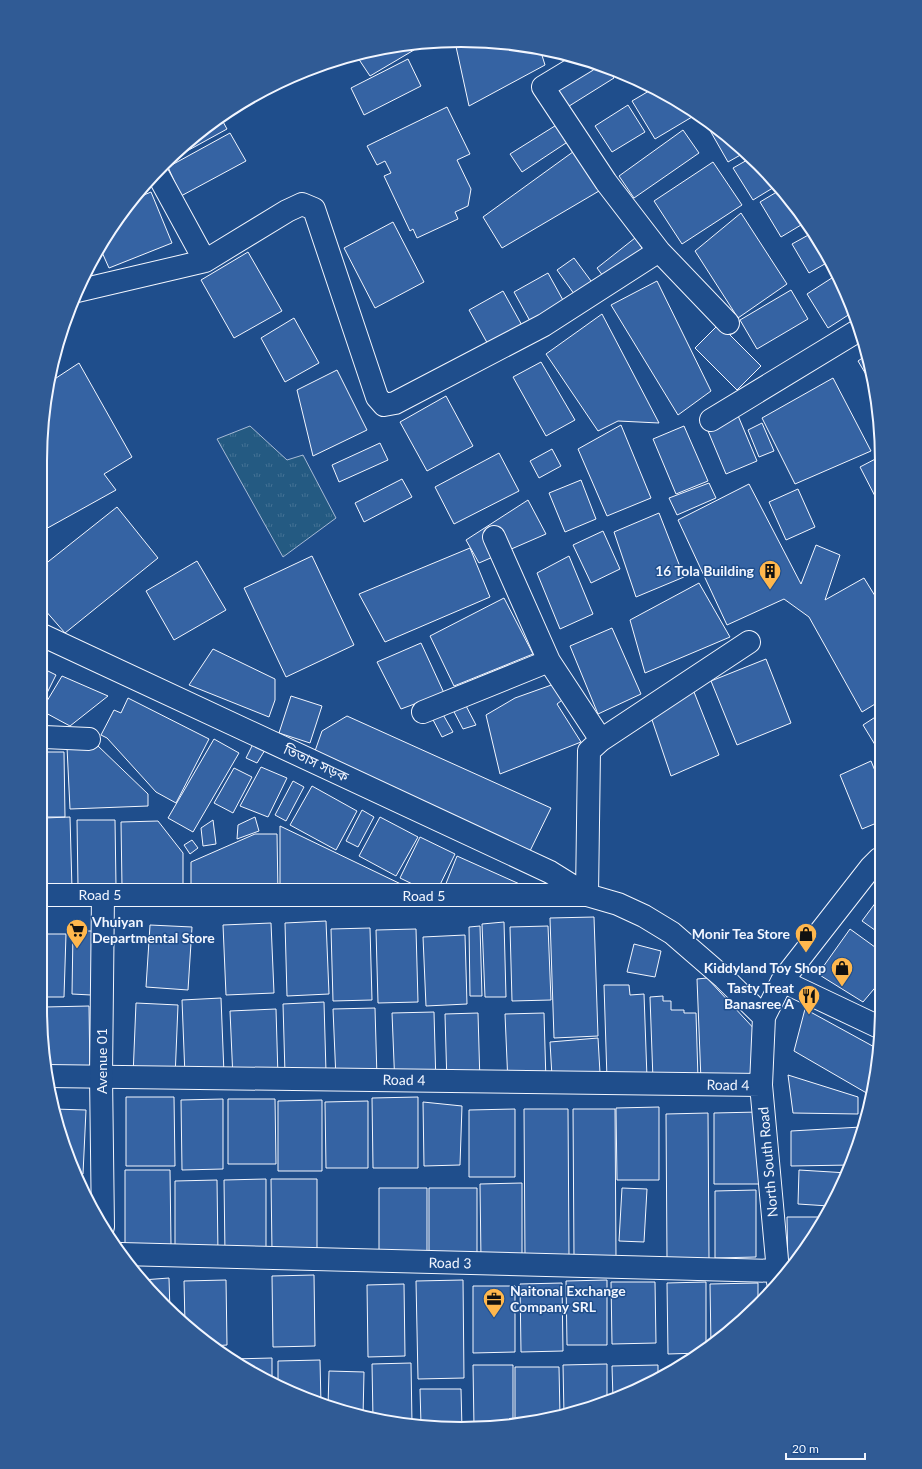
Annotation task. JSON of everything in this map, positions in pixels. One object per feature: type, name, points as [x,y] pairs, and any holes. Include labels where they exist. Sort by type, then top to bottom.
[{"type":"street","points":[[579,64],[543,87],[606,182],[659,251],[728,323]]},
{"type":"street","points":[[159,177],[206,261]]},
{"type":"street","points":[[88,282],[206,261],[302,204],[314,209],[377,397],[384,405],[395,403],[544,325],[659,251]]},
{"type":"street","points":[[711,420],[855,333]]},
{"type":"street","points":[[494,537],[548,662],[602,740]]},
{"type":"street","name":"তিতাস সড়ক","points":[[47,637],[550,872],[587,895]]},
{"type":"street","points":[[587,895],[589,751],[602,740],[749,642]]},
{"type":"street","points":[[423,712],[548,662]]},
{"type":"street","points":[[47,737],[89,739]]},
{"type":"street","points":[[764,1017],[782,981],[821,929],[875,863]]},
{"type":"street","name":"Road 5","points":[[47,895],[587,895],[618,904],[644,916],[672,933],[724,978],[764,1017]]},
{"type":"street","name":"Avenue 01","points":[[103,895],[101,1076],[103,1216]]},
{"type":"street","points":[[782,981],[874,1025]]},
{"type":"street","name":"North South Road","points":[[764,1017],[761,1085],[778,1274]]},
{"type":"street","name":"Road 4","points":[[53,1076],[761,1085]]},
{"type":"street","name":"Road 3","points":[[129,1254],[775,1277]]},
{"type":"green space","points":[[250,426],[287,460],[303,455],[336,518],[283,557],[217,439]]},
{"type":"building","points":[[456,47],[488,48],[542,55],[545,65],[469,106]]},
{"type":"building","points":[[414,50],[370,76],[359,60]]},
{"type":"building","points":[[408,59],[421,86],[364,115],[351,88]]},
{"type":"building","points":[[590,68],[614,78],[566,108],[555,90]]},
{"type":"building","points":[[648,92],[668,102],[691,117],[655,139],[632,101]]},
{"type":"building","points":[[628,105],[645,132],[612,152],[595,126]]},
{"type":"building","points":[[447,107],[470,154],[457,160],[471,189],[468,206],[455,212],[458,219],[417,238],[413,229],[410,231],[384,176],[391,173],[385,161],[377,165],[367,146]]},
{"type":"building","points":[[223,122],[227,129],[187,151]]},
{"type":"building","points":[[558,124],[569,141],[522,172],[510,154]]},
{"type":"building","points":[[683,130],[699,153],[634,198],[619,176]]},
{"type":"building","points":[[710,131],[740,155],[728,162]]},
{"type":"building","points":[[230,133],[246,161],[181,196],[168,168]]},
{"type":"building","points":[[577,149],[599,191],[502,248],[483,217]]},
{"type":"building","points":[[746,161],[772,188],[753,200],[733,168]]},
{"type":"building","points":[[713,162],[742,205],[682,244],[654,201]]},
{"type":"building","points":[[151,192],[172,243],[109,268],[102,253],[117,231],[145,195]]},
{"type":"building","points":[[776,193],[801,225],[781,237],[760,202]]},
{"type":"building","points":[[741,213],[787,284],[738,318],[695,251]]},
{"type":"building","points":[[393,222],[424,282],[375,308],[344,248]]},
{"type":"building","points":[[808,235],[825,264],[809,273],[792,244]]},
{"type":"building","points":[[635,238],[644,251],[606,280],[597,268]]},
{"type":"building","points":[[248,252],[282,311],[234,338],[201,280]]},
{"type":"building","points":[[574,258],[594,285],[577,298],[557,270]]},
{"type":"building","points":[[548,273],[569,311],[535,330],[514,292]]},
{"type":"building","points":[[832,278],[848,315],[828,328],[807,294]]},
{"type":"building","points":[[657,281],[711,391],[678,415],[611,305]]},
{"type":"building","points":[[791,290],[808,319],[757,349],[740,320]]},
{"type":"building","points":[[503,291],[524,329],[490,348],[469,310]]},
{"type":"building","points":[[602,314],[659,423],[618,421],[598,431],[546,354]]},
{"type":"building","points":[[294,318],[319,363],[285,382],[261,338]]},
{"type":"building","points":[[719,324],[761,366],[737,390],[695,348]]},
{"type":"building","points":[[862,358],[866,374],[858,361]]},
{"type":"building","points":[[541,362],[575,420],[546,436],[513,377]]},
{"type":"building","points":[[79,363],[132,457],[104,474],[116,490],[47,528],[48,434],[55,378]]},
{"type":"building","points":[[337,370],[367,430],[313,456],[297,390]]},
{"type":"building","points":[[833,378],[871,451],[795,484],[762,418]]},
{"type":"building","points":[[446,396],[473,446],[427,471],[400,422]]},
{"type":"building","points":[[734,406],[757,461],[726,474],[703,419]]},
{"type":"building","points":[[762,423],[774,451],[759,457],[748,430]]},
{"type":"building","points":[[621,425],[651,498],[607,516],[578,449]]},
{"type":"building","points":[[684,426],[708,481],[676,494],[653,439]]},
{"type":"building","points":[[380,443],[388,460],[339,482],[332,465]]},
{"type":"building","points":[[552,449],[561,466],[539,478],[530,461]]},
{"type":"building","points":[[499,453],[519,491],[454,524],[435,487]]},
{"type":"building","points":[[875,459],[875,496],[860,467]]},
{"type":"building","points":[[402,479],[412,497],[364,522],[355,503]]},
{"type":"building","points":[[581,480],[596,519],[565,532],[549,493]]},
{"type":"building","points":[[709,483],[716,498],[677,515],[669,498]]},
{"type":"building","name":"16 Tola Building","points":[[749,484],[801,584],[816,545],[840,555],[825,600],[864,578],[875,596],[875,704],[862,712],[809,617],[784,599],[727,625],[678,520]]},
{"type":"building","points":[[798,489],[815,527],[786,540],[769,502]]},
{"type":"building","points":[[528,500],[546,534],[479,563],[466,540]]},
{"type":"building","points":[[117,507],[158,558],[65,633],[47,612],[47,563]]},
{"type":"building","points":[[659,513],[684,577],[636,597],[614,532]]},
{"type":"building","points":[[603,531],[620,569],[591,583],[573,545]]},
{"type":"building","points":[[470,548],[490,597],[385,642],[359,594]]},
{"type":"building","points":[[312,556],[354,645],[286,677],[244,588]]},
{"type":"building","points":[[569,556],[593,614],[560,629],[537,573]]},
{"type":"building","points":[[197,561],[226,610],[174,640],[146,591]]},
{"type":"building","points":[[699,583],[730,637],[645,673],[630,620]]},
{"type":"building","points":[[504,598],[533,654],[454,686],[430,636]]},
{"type":"building","points":[[612,628],[641,694],[598,714],[570,646]]},
{"type":"building","points":[[421,643],[444,693],[401,709],[377,662]]},
{"type":"building","points":[[213,649],[275,679],[275,700],[269,717],[189,685]]},
{"type":"building","points":[[766,659],[791,723],[737,745],[711,681]]},
{"type":"building","points":[[47,670],[56,675],[47,693]]},
{"type":"building","points":[[62,676],[108,696],[70,726],[47,714],[47,701]]},
{"type":"building","points":[[557,683],[566,697],[557,704],[581,742],[500,774],[486,715],[515,698]]},
{"type":"building","points":[[694,692],[719,755],[671,776],[649,711]]},
{"type":"building","points":[[291,696],[322,706],[310,743],[279,733]]},
{"type":"building","points":[[128,698],[209,739],[176,803],[156,792],[107,738],[101,735],[114,710],[121,713]]},
{"type":"building","points":[[464,702],[476,725],[463,729],[452,708]]},
{"type":"building","points":[[441,711],[453,732],[442,737],[431,716]]},
{"type":"building","points":[[347,716],[551,808],[529,853],[315,751],[322,731]]},
{"type":"building","points":[[875,717],[875,745],[863,725]]},
{"type":"building","points":[[214,739],[239,753],[193,832],[168,818]]},
{"type":"building","points":[[253,744],[265,750],[257,763],[246,758]]},
{"type":"building","points":[[97,745],[148,794],[148,806],[70,809],[67,747]]},
{"type":"building","points":[[47,752],[64,752],[65,817],[47,817]]},
{"type":"building","points":[[871,761],[875,771],[875,824],[862,829],[840,775]]},
{"type":"building","points":[[261,767],[287,778],[268,817],[240,806]]},
{"type":"building","points":[[234,768],[252,777],[233,813],[214,803]]},
{"type":"building","points":[[293,781],[304,787],[286,821],[275,815]]},
{"type":"building","points":[[312,786],[357,811],[336,850],[290,825]]},
{"type":"building","points":[[362,810],[374,817],[358,847],[346,841]]},
{"type":"building","points":[[70,817],[72,889],[47,890],[47,818]]},
{"type":"building","points":[[255,817],[259,831],[237,839],[238,825]]},
{"type":"building","points":[[380,817],[418,837],[396,876],[359,856]]},
{"type":"building","points":[[77,820],[115,820],[116,886],[78,887]]},
{"type":"building","points":[[213,820],[216,844],[203,846],[201,828]]},
{"type":"building","points":[[158,821],[183,853],[183,886],[122,887],[121,822]]},
{"type":"building","points":[[280,826],[405,886],[280,893]]},
{"type":"building","points":[[255,834],[277,834],[278,893],[191,893],[191,862]]},
{"type":"building","points":[[420,837],[455,854],[435,895],[400,878]]},
{"type":"building","points":[[192,840],[198,848],[190,854],[184,845]]},
{"type":"building","points":[[457,856],[533,890],[443,891]]},
{"type":"building","points":[[875,903],[875,930],[862,921]]},
{"type":"building","points":[[594,917],[598,1036],[554,1038],[550,918]]},
{"type":"building","points":[[326,921],[329,994],[287,996],[285,923]]},
{"type":"building","points":[[504,922],[506,997],[485,997],[482,924]]},
{"type":"building","points":[[271,923],[274,993],[226,995],[223,925]]},
{"type":"building","points":[[150,925],[192,927],[188,990],[146,987]]},
{"type":"building","points":[[480,926],[482,996],[470,996],[469,927]]},
{"type":"building","points":[[548,926],[551,1000],[512,1001],[510,927]]},
{"type":"building","points":[[370,928],[372,1000],[333,1001],[331,929]]},
{"type":"building","points":[[416,929],[418,1002],[378,1003],[376,930]]},
{"type":"building","points":[[850,929],[875,947],[875,988],[863,1002],[818,974]]},
{"type":"building","points":[[73,931],[92,931],[91,995],[72,994]]},
{"type":"building","points":[[47,934],[66,934],[64,997],[47,997]]},
{"type":"building","points":[[465,935],[467,1004],[426,1006],[423,937]]},
{"type":"building","points":[[634,944],[661,951],[655,977],[627,972]]},
{"type":"building","points":[[707,978],[758,1033],[757,1077],[701,1081],[697,979]]},
{"type":"building","points":[[604,985],[629,985],[630,995],[644,994],[647,1078],[607,1079]]},
{"type":"building","points":[[663,996],[663,1001],[671,1001],[671,1010],[684,1010],[684,1013],[696,1013],[698,1078],[653,1080],[650,997]]},
{"type":"building","points":[[221,998],[224,1074],[185,1076],[182,1000]]},
{"type":"building","points":[[324,1002],[326,1072],[285,1074],[283,1004]]},
{"type":"building","points":[[136,1003],[178,1005],[175,1078],[133,1076]]},
{"type":"building","points":[[89,1006],[90,1076],[53,1073],[48,1035],[47,1007]]},
{"type":"building","points":[[375,1008],[377,1078],[336,1079],[333,1009]]},
{"type":"building","points":[[276,1009],[278,1077],[233,1079],[230,1011]]},
{"type":"building","points":[[805,1009],[873,1046],[866,1093],[794,1051]]},
{"type":"building","points":[[434,1012],[436,1085],[395,1087],[392,1013]]},
{"type":"building","points":[[478,1013],[480,1083],[447,1085],[445,1014]]},
{"type":"building","points":[[544,1013],[546,1082],[508,1084],[505,1014]]},
{"type":"building","points":[[598,1038],[600,1073],[552,1077],[550,1042]]},
{"type":"building","points":[[788,1075],[858,1097],[858,1114],[793,1113]]},
{"type":"building","points":[[126,1097],[174,1097],[175,1166],[126,1166]]},
{"type":"building","points":[[418,1097],[418,1168],[373,1168],[372,1098]]},
{"type":"building","points":[[223,1099],[223,1169],[182,1170],[181,1100]]},
{"type":"building","points":[[228,1099],[275,1099],[276,1164],[228,1164]]},
{"type":"building","points":[[322,1100],[322,1171],[278,1171],[278,1101]]},
{"type":"building","points":[[368,1101],[368,1168],[326,1168],[325,1102]]},
{"type":"building","points":[[423,1102],[462,1106],[460,1165],[424,1166]]},
{"type":"building","points":[[659,1107],[659,1180],[617,1180],[616,1108]]},
{"type":"building","points":[[60,1109],[86,1110],[83,1174],[69,1141]]},
{"type":"building","points":[[515,1109],[515,1177],[469,1177],[469,1110]]},
{"type":"building","points":[[524,1109],[568,1109],[569,1257],[525,1257]]},
{"type":"building","points":[[573,1109],[615,1109],[616,1257],[574,1258]]},
{"type":"building","points":[[759,1112],[760,1184],[714,1184],[714,1113]]},
{"type":"building","points":[[708,1113],[709,1259],[667,1259],[666,1114]]},
{"type":"building","points":[[857,1127],[843,1165],[791,1166],[791,1131]]},
{"type":"building","points":[[125,1170],[170,1170],[171,1245],[125,1245]]},
{"type":"building","points":[[799,1170],[840,1173],[825,1206],[798,1204]]},
{"type":"building","points":[[266,1179],[266,1254],[225,1254],[224,1180]]},
{"type":"building","points":[[271,1179],[317,1179],[317,1251],[272,1252]]},
{"type":"building","points":[[217,1180],[218,1254],[175,1254],[175,1181]]},
{"type":"building","points":[[522,1183],[522,1259],[481,1260],[480,1184]]},
{"type":"building","points":[[379,1188],[427,1188],[427,1260],[379,1260]]},
{"type":"building","points":[[429,1188],[477,1188],[477,1260],[429,1261]]},
{"type":"building","points":[[622,1188],[647,1189],[644,1242],[619,1241]]},
{"type":"building","points":[[756,1190],[756,1257],[715,1258],[715,1191]]},
{"type":"building","points":[[787,1217],[819,1217],[805,1238],[788,1261]]},
{"type":"building","points":[[314,1275],[315,1346],[273,1347],[272,1276]]},
{"type":"building","points":[[169,1278],[170,1303],[168,1301],[149,1279]]},
{"type":"building","points":[[226,1280],[227,1345],[222,1345],[185,1316],[184,1281]]},
{"type":"building","points":[[463,1280],[464,1378],[418,1379],[416,1281]]},
{"type":"building","points":[[607,1280],[607,1345],[567,1345],[566,1281]]},
{"type":"building","points":[[611,1282],[655,1282],[656,1343],[612,1344]]},
{"type":"building","points":[[706,1282],[706,1341],[689,1353],[668,1354],[667,1283]]},
{"type":"building","points":[[562,1283],[563,1351],[521,1352],[520,1284]]},
{"type":"building","points":[[758,1283],[758,1297],[711,1338],[710,1284]]},
{"type":"building","points":[[404,1284],[405,1356],[368,1357],[367,1285]]},
{"type":"building","name":"Naitonal Exchange Company SRL","points":[[473,1286],[515,1286],[515,1352],[473,1353]]},
{"type":"building","points":[[272,1358],[272,1376],[254,1367],[241,1359]]},
{"type":"building","points":[[320,1360],[321,1397],[278,1379],[278,1361]]},
{"type":"building","points":[[411,1363],[412,1419],[373,1412],[372,1364]]},
{"type":"building","points":[[607,1364],[607,1395],[564,1409],[563,1365]]},
{"type":"building","points":[[473,1365],[513,1365],[513,1418],[474,1422]]},
{"type":"building","points":[[658,1365],[658,1372],[613,1392],[612,1366]]},
{"type":"building","points":[[515,1367],[559,1367],[560,1410],[515,1418]]},
{"type":"building","points":[[329,1371],[364,1372],[363,1410],[328,1400]]},
{"type":"building","points":[[420,1389],[461,1389],[462,1422],[421,1420]]},
{"type":"place","name":"16 Tola Building","points":[[770,590]]},
{"type":"place","name":"Vhuiyan Departmental Store","points":[[77,950]]},
{"type":"place","name":"Monir Tea Store","points":[[806,954]]},
{"type":"place","name":"Kiddyland Toy Shop","points":[[842,988]]},
{"type":"place","name":"Tasty Treat Banasree A","points":[[809,1016]]},
{"type":"place","name":"Naitonal Exchange Company SRL","points":[[494,1318]]}]
